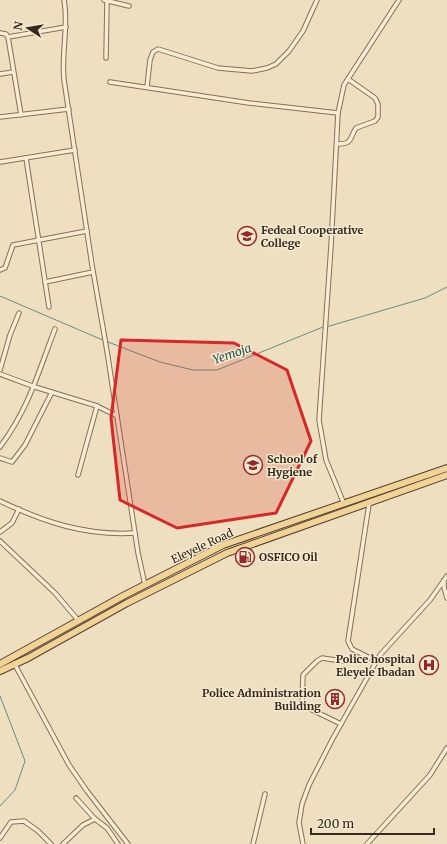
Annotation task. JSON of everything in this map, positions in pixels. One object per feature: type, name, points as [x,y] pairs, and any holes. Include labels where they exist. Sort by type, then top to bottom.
[{"type":"main road","name":"Eleyele Road","points":[[0,671],[8,662],[78,620],[223,545],[447,468]]},
{"type":"main road","name":"Eleyele Road","points":[[8,662],[227,553],[369,504],[447,475]]},
{"type":"main road","points":[[223,545],[227,553]]},
{"type":"street","points":[[64,0],[66,27],[62,61],[93,272],[107,351],[135,533],[145,585]]},
{"type":"street","points":[[106,58],[106,0],[129,6]]},
{"type":"street","points":[[147,87],[150,60],[153,52],[158,49],[218,68],[252,71],[272,67],[289,51],[303,31],[318,0]]},
{"type":"street","points":[[344,504],[326,460],[320,429],[319,412],[338,113],[341,93],[348,79],[399,0]]},
{"type":"street","points":[[0,33],[8,36],[66,27]]},
{"type":"street","points":[[8,36],[21,114]]},
{"type":"street","points":[[0,74],[13,72]]},
{"type":"street","points":[[337,144],[345,144],[350,141],[356,128],[375,121],[378,117],[378,104],[375,98],[348,79]]},
{"type":"street","points":[[110,82],[249,103],[338,113]]},
{"type":"street","points":[[0,117],[69,109]]},
{"type":"street","points":[[0,162],[75,150]]},
{"type":"street","points":[[26,158],[49,307]]},
{"type":"street","points":[[0,270],[5,268],[13,245],[38,239],[87,231]]},
{"type":"street","points":[[45,282],[93,272]]},
{"type":"street","points":[[0,370],[10,335],[19,313]]},
{"type":"street","points":[[0,446],[13,430],[34,387],[54,329]]},
{"type":"street","points":[[0,374],[34,387],[97,406],[117,416]]},
{"type":"street","points":[[0,458],[12,462],[25,445],[52,392]]},
{"type":"street","points":[[78,475],[97,406]]},
{"type":"street","points":[[0,501],[45,521],[62,526],[101,532],[135,533]]},
{"type":"street","points":[[369,504],[348,641],[352,649],[376,661]]},
{"type":"street","points":[[0,532],[12,523],[19,509]]},
{"type":"street","points":[[0,541],[55,593],[78,620]]},
{"type":"street","points":[[446,577],[444,587],[447,598]]},
{"type":"street","points":[[303,844],[299,823],[302,804],[321,761],[376,661],[398,633],[430,600],[446,577]]},
{"type":"street","points":[[341,724],[304,706],[302,703],[303,675],[322,658],[342,661],[367,657]]},
{"type":"street","points":[[8,662],[69,765],[128,844]]},
{"type":"street","points":[[367,844],[430,775],[447,748]]},
{"type":"street","points":[[253,844],[265,794]]},
{"type":"street","points":[[76,798],[95,819],[107,828],[118,844]]},
{"type":"street","points":[[63,844],[83,825],[95,819]]},
{"type":"street","points":[[0,838],[12,821],[24,821],[38,831],[51,844]]},
{"type":"highlighted area","points":[[121,340],[234,343],[287,370],[311,441],[276,513],[177,528],[120,500],[111,418]]},
{"type":"waterway","name":"Yemoja","points":[[326,327],[425,298],[447,287]]},
{"type":"waterway","name":"Yemoja","points":[[0,296],[105,341]]},
{"type":"waterway","name":"Yemoja","points":[[108,342],[160,362],[193,370],[217,370],[323,327]]},
{"type":"waterway","points":[[0,696],[25,761],[15,790],[0,806]]},
{"type":"place","name":"Fedeal Cooperative College","points":[[247,236]]},
{"type":"place","name":"School of Hygiene","points":[[253,465]]},
{"type":"place","name":"OSFICO Oil","points":[[245,557]]},
{"type":"place","name":"Police hospital Eleyele Ibadan","points":[[429,665]]},
{"type":"place","name":"Police Administration Building","points":[[335,699]]}]
